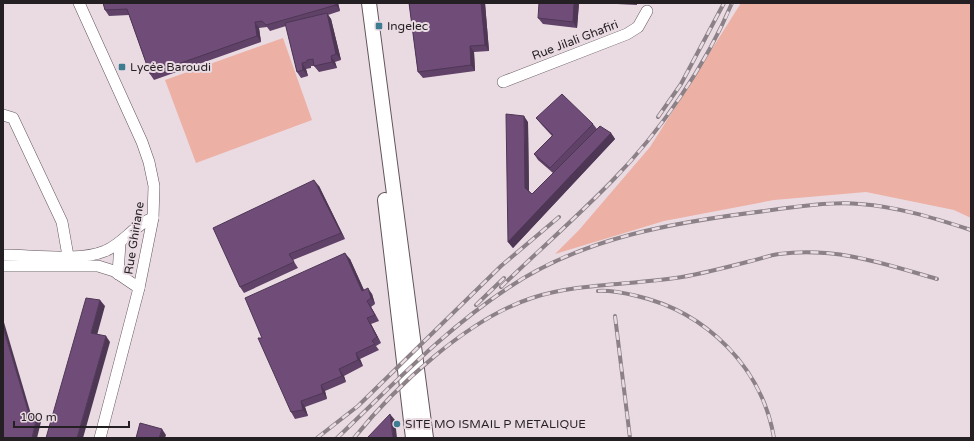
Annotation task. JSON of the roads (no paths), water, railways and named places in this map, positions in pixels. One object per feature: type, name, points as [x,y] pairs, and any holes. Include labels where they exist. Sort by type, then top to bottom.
[{"type":"main road","points":[[360,3],[413,438]]},
{"type":"main road","points":[[369,3],[426,438]]},
{"type":"street","name":"Rue Ghiriane","points":[[79,3],[142,142],[154,186],[153,218],[139,288],[100,438]]},
{"type":"street","name":"Rue Jilali Ghafiri","points":[[503,82],[627,34],[638,28],[647,11]]},
{"type":"street","points":[[3,115],[13,118],[62,222],[68,256]]},
{"type":"street","points":[[3,256],[68,256],[97,254],[120,243],[141,225],[153,218]]},
{"type":"street","points":[[118,274],[120,243]]},
{"type":"street","points":[[3,266],[98,266],[108,268],[139,288]]},
{"type":"railway","points":[[658,117],[681,84],[724,3]]},
{"type":"railway","points":[[501,287],[599,194],[648,141],[695,74],[709,50],[732,3]]},
{"type":"railway","points":[[337,438],[419,359],[485,304],[537,270],[567,256],[599,244],[631,234],[698,220],[800,206],[838,203],[874,205],[903,210],[971,230]]},
{"type":"railway","points":[[317,438],[358,406],[501,266],[559,217]]},
{"type":"railway","points":[[354,438],[390,397],[434,356],[458,338],[483,321],[507,308],[549,293],[587,287],[664,280],[716,270],[776,255],[800,252],[859,258],[937,279]]},
{"type":"railway","points":[[476,305],[504,278]]},
{"type":"railway","points":[[598,291],[608,291],[637,296],[662,304],[686,315],[708,329],[727,346],[744,366],[757,388],[767,412],[774,438]]},
{"type":"railway","points":[[615,316],[630,438]]},
{"type":"place","name":"Ingelec","points":[[379,26]]},
{"type":"place","name":"Lycée Baroudi","points":[[122,67]]},
{"type":"place","name":"SITE MO ISMAIL P METALIQUE","points":[[397,424]]}]
